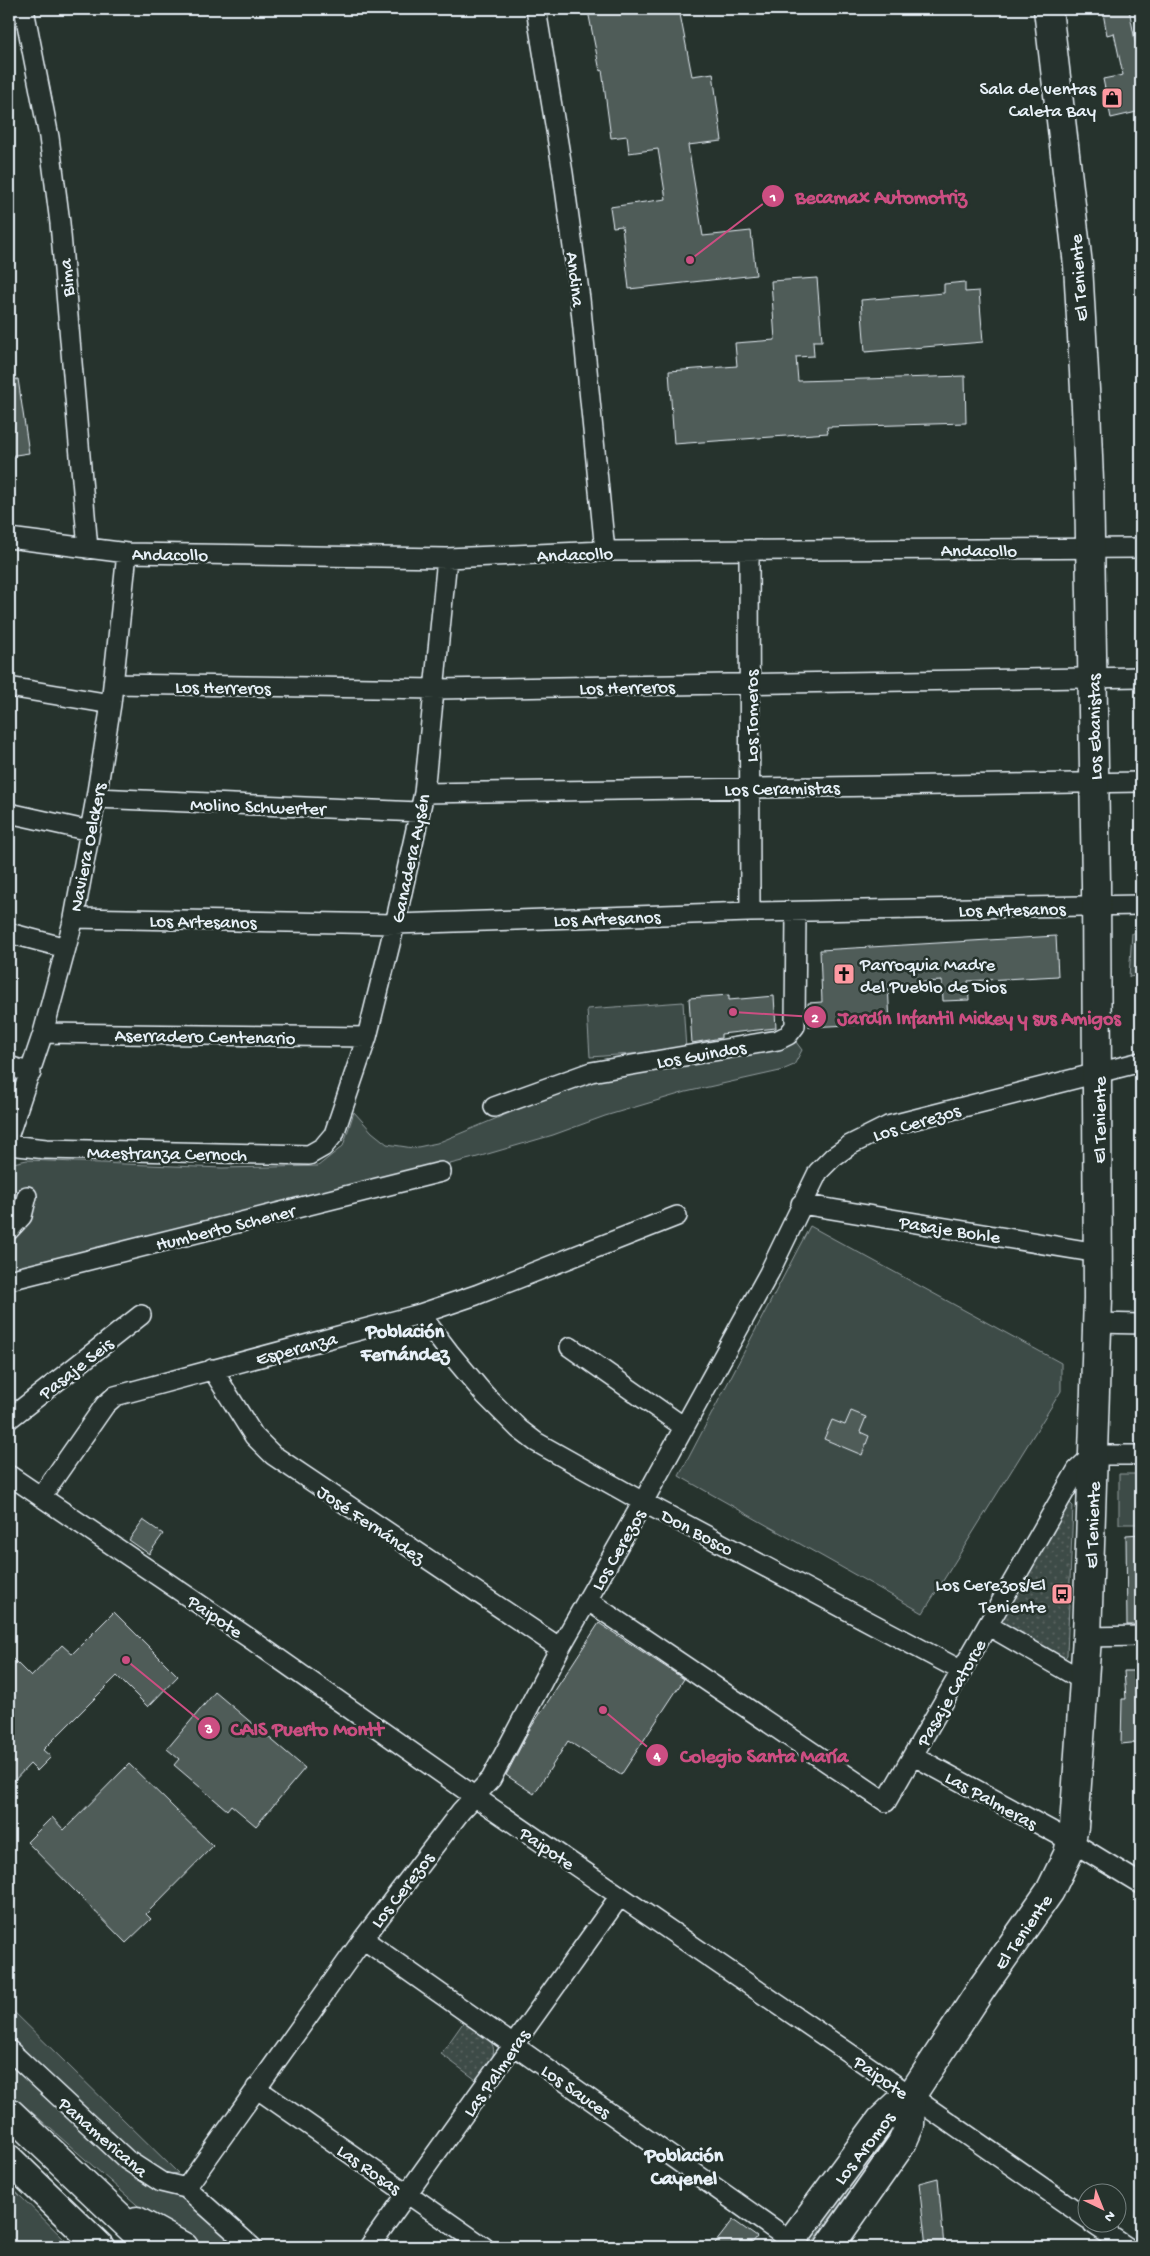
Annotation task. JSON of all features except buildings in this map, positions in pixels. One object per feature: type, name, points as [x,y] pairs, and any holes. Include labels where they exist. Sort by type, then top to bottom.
[{"type":"main road","name":"El Teniente","points":[[1048,9],[1078,266],[1089,472],[1090,548]]},
{"type":"main road","name":"Los Ebanistas","points":[[1090,548],[1096,906]]},
{"type":"main road","name":"El Teniente","points":[[911,2096],[982,1988],[1050,1891],[1065,1863],[1072,1842],[1079,1779],[1087,1637],[1097,1323],[1098,1073],[1096,906]]},
{"type":"main road","name":"Los Aromos","points":[[789,2244],[881,2120],[897,2105],[911,2096]]},
{"type":"main road","name":"Los Aromos","points":[[829,2247],[902,2144],[910,2125],[911,2096]]},
{"type":"main road","points":[[9,2112],[151,2247]]},
{"type":"main road","points":[[9,2159],[100,2247]]},
{"type":"main road","points":[[93,2192],[139,2222],[184,2247]]},
{"type":"street","name":"Bima","points":[[24,9],[49,137],[60,223],[88,549]]},
{"type":"street","name":"Andina","points":[[536,9],[563,173],[580,299],[605,552]]},
{"type":"street","name":"Andacollo","points":[[9,538],[127,553],[447,558],[605,552],[1141,548]]},
{"type":"street","name":"Los Tomeros","points":[[749,550],[750,912]]},
{"type":"street","name":"Naviera Oelckers","points":[[9,1134],[44,1033],[74,918],[114,684],[127,553]]},
{"type":"street","name":"Ganadera Aysén","points":[[323,1147],[334,1134],[367,1037],[395,924],[424,793],[436,689],[447,558]]},
{"type":"street","name":"Los Herreros","points":[[114,684],[436,689],[1141,677]]},
{"type":"street","points":[[9,687],[111,704]]},
{"type":"street","name":"Los Ceramistas","points":[[424,793],[1141,782]]},
{"type":"street","name":"Molino Schwerter","points":[[96,798],[419,812]]},
{"type":"street","points":[[9,813],[90,831]]},
{"type":"street","name":"Los Artesanos","points":[[74,918],[395,924],[750,912],[1141,905]]},
{"type":"street","name":"Los Guindos","points":[[494,1107],[590,1072],[778,1040],[788,1035],[795,1026],[796,912]]},
{"type":"street","points":[[9,933],[66,948]]},
{"type":"street","name":"Aserradero Centenario","points":[[44,1033],[367,1037]]},
{"type":"street","name":"Los Cerezos","points":[[186,2188],[363,1939],[474,1796],[491,1779],[560,1648],[769,1274],[818,1172],[833,1157],[888,1126],[1141,1062]]},
{"type":"street","points":[[9,1066],[31,1073]]},
{"type":"street","name":"Maestranza Cernoch","points":[[9,1145],[46,1150],[309,1155],[323,1147]]},
{"type":"street","name":"Humberto Schener","points":[[9,1280],[441,1172]]},
{"type":"street","points":[[9,1230],[22,1216],[27,1196]]},
{"type":"street","name":"Pasaje Bohle","points":[[802,1204],[1098,1253]]},
{"type":"street","name":"Esperanza","points":[[41,1497],[105,1405],[115,1396],[420,1314],[476,1295],[677,1216]]},
{"type":"street","name":"Don Bosco","points":[[420,1314],[467,1375],[519,1429],[536,1442],[643,1502],[962,1671]]},
{"type":"street","name":"Pasaje Seis","points":[[9,1419],[141,1315]]},
{"type":"street","points":[[1097,1323],[1141,1324]]},
{"type":"street","points":[[570,1347],[684,1427]]},
{"type":"street","name":"José Fernández","points":[[212,1369],[254,1436],[282,1462],[560,1648]]},
{"type":"street","points":[[1093,1455],[1141,1456]]},
{"type":"street","name":"Pasaje Catorce","points":[[588,1600],[886,1802],[989,1626],[1077,1470],[1093,1455]]},
{"type":"street","name":"Paipote","points":[[9,1475],[252,1640],[474,1796],[1078,2213]]},
{"type":"street","points":[[989,1626],[1084,1681]]},
{"type":"street","points":[[1087,1637],[1141,1636]]},
{"type":"street","name":"Las Palmeras","points":[[914,1756],[1072,1842],[1141,1884]]},
{"type":"street","name":"Las Palmeras","points":[[370,2247],[620,1896]]},
{"type":"street","name":"Los Sauces","points":[[363,1939],[789,2244]]},
{"type":"street","name":"Panamericana","points":[[9,2050],[127,2160],[161,2182],[186,2188],[252,2247]]},
{"type":"street","name":"Las Rosas","points":[[256,2088],[484,2247]]},
{"type":"street","points":[[1108,2234],[1127,2247]]},
{"type":"shaded area","points":[[1132,933],[1141,933],[1141,975],[1129,977]]},
{"type":"shaded area","points":[[683,1002],[686,1050],[590,1057],[587,1009]]},
{"type":"shaded area","points":[[796,1042],[802,1050],[794,1065],[780,1071],[686,1092],[605,1116],[553,1135],[474,1158],[9,1274],[9,1174],[13,1163],[27,1160],[222,1168],[318,1166],[343,1146],[354,1112],[372,1132],[387,1144],[413,1148],[437,1143],[593,1078]]},
{"type":"shaded area","points":[[810,1226],[1061,1363],[1061,1391],[923,1613],[679,1476]]},
{"type":"shaded area","points":[[1119,1474],[1141,1474],[1141,1524],[1119,1524]]},
{"type":"shaded area","points":[[1066,1503],[1070,1503],[1073,1506],[1067,1655],[1064,1659],[999,1623]]},
{"type":"shaded area","points":[[9,2007],[178,2173],[164,2175],[125,2148],[9,2035]]},
{"type":"shaded area","points":[[465,2020],[484,2035],[493,2046],[494,2053],[487,2070],[479,2082],[441,2054]]},
{"type":"shaded area","points":[[9,2064],[110,2158],[154,2190],[173,2194],[183,2199],[240,2247],[204,2247],[153,2219],[9,2092]]},
{"type":"shaded area","points":[[899,2109],[906,2113],[809,2247],[800,2247]]},
{"type":"shaded area","points":[[9,2185],[72,2247],[9,2247]]},
{"type":"place","name":"Sala de ventas Caleta Bay","points":[[1112,98]]},
{"type":"place","name":"Becamax Automotriz","points":[[690,260]]},
{"type":"place","name":"Parroquia Madre del Pueblo de Dios","points":[[844,974]]},
{"type":"place","name":"Jardín Infantil Mickey y sus Amigos","points":[[733,1012]]},
{"type":"place","name":"Los Cerezos/El Teniente","points":[[1062,1594]]},
{"type":"place","name":"CAIS Puerto Montt","points":[[126,1660]]},
{"type":"place","name":"Colegio Santa María","points":[[603,1710]]},
{"type":"district","name":"Población Fernández","points":[[405,1342]]},
{"type":"district","name":"Población Cayenel","points":[[684,2166]]}]
